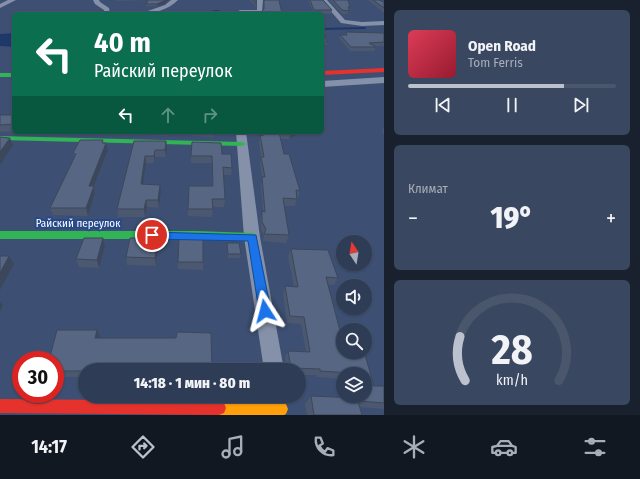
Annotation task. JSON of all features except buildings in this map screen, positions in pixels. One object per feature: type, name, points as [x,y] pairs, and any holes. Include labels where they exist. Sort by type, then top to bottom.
[{"type":"street","points":[[0,6],[13,0]]},
{"type":"street","points":[[96,0],[97,3],[107,9],[107,12]]},
{"type":"street","points":[[148,12],[167,6],[175,0]]},
{"type":"street","points":[[240,12],[260,11],[260,0]]},
{"type":"street","points":[[324,0],[343,22],[362,24],[384,23]]},
{"type":"street","points":[[324,72],[384,70]]},
{"type":"street","points":[[0,75],[12,75]]},
{"type":"street","points":[[324,84],[384,80]]},
{"type":"street","points":[[0,138],[242,138],[252,237],[273,363]]},
{"type":"street","name":"Райский переулок","points":[[0,235],[196,235],[252,237]]},
{"type":"street","points":[[0,406],[280,407]]},
{"type":"water","points":[[12,33],[12,47],[0,46],[0,34]]},
{"type":"waterway","points":[[211,12],[221,12]]},
{"type":"waterway","points":[[324,29],[365,28]]},
{"type":"traffic: fast","points":[[0,75],[12,75]]},
{"type":"traffic: fast","points":[[0,138],[242,144]]},
{"type":"traffic: fast","points":[[0,235],[196,235],[252,237]]},
{"type":"traffic: slow","points":[[219,408],[281,409]]},
{"type":"traffic: jam","points":[[324,73],[384,70]]},
{"type":"traffic: jam","points":[[0,406],[219,408]]},
{"type":"route","points":[[152,235],[252,237],[265,311]]}]
